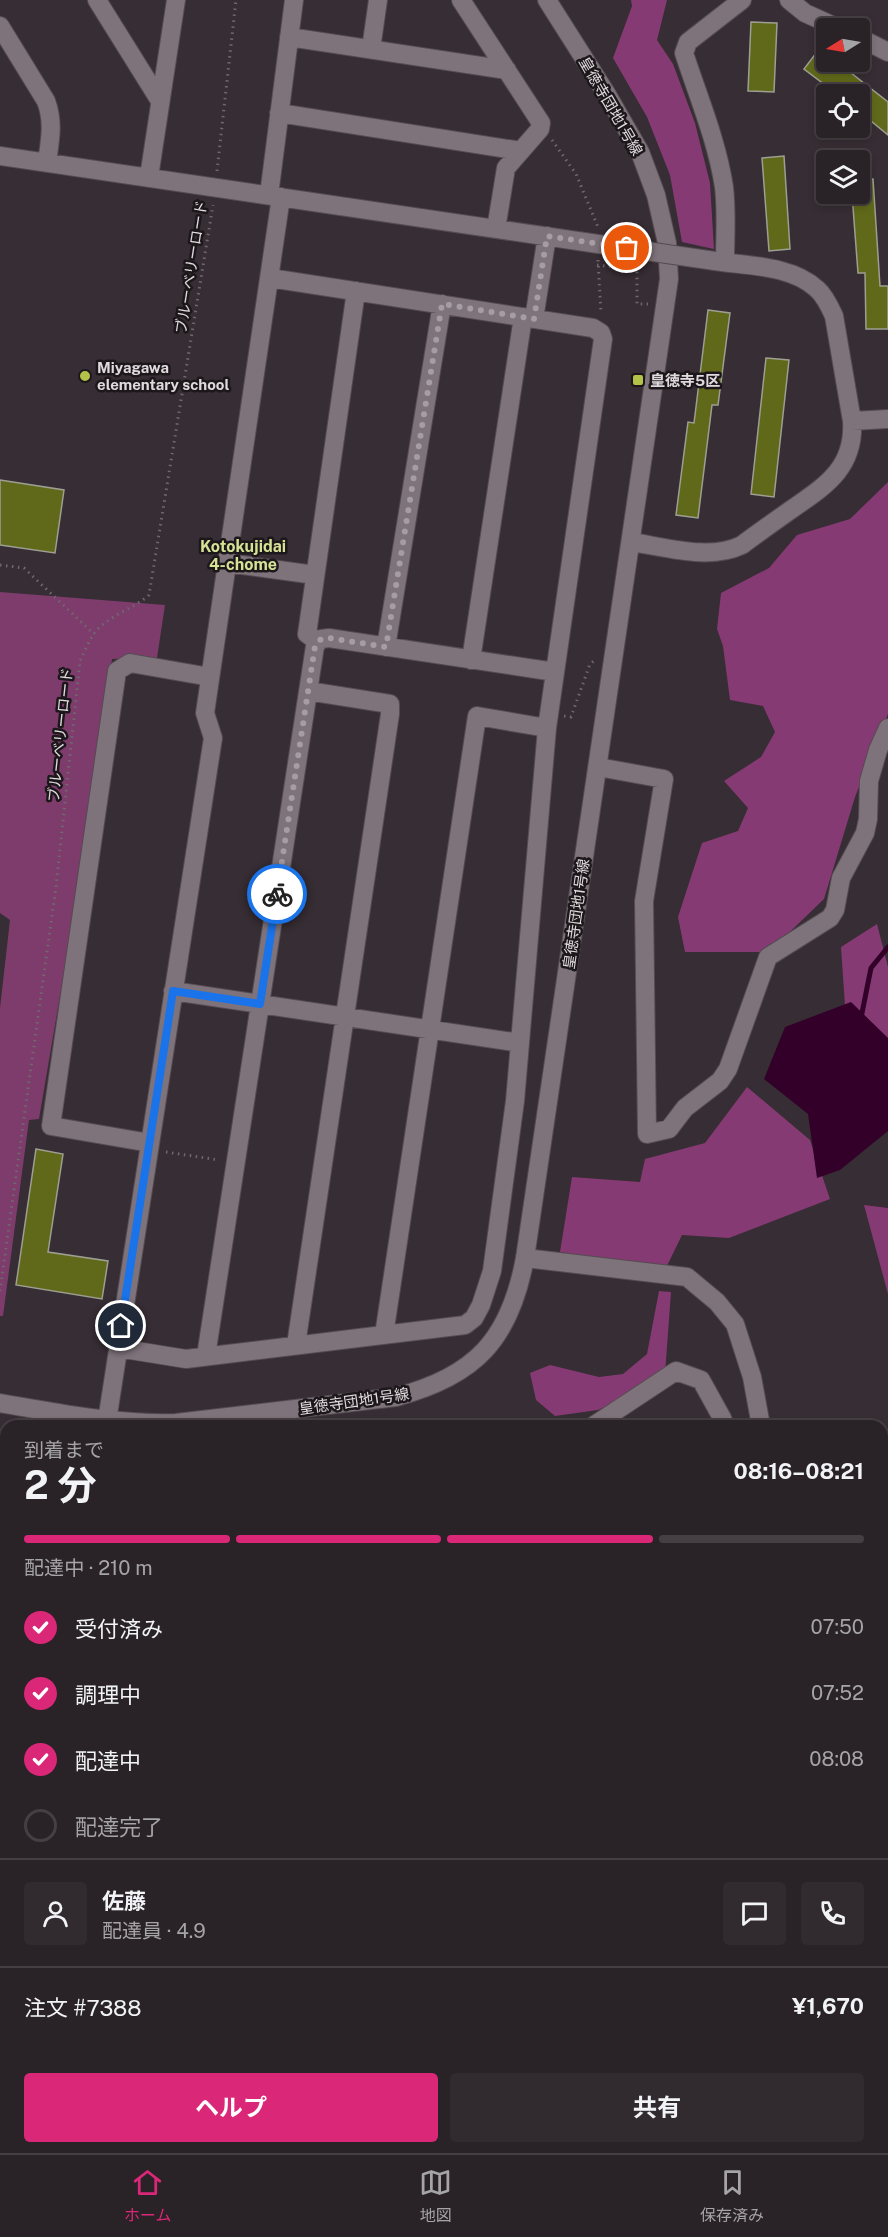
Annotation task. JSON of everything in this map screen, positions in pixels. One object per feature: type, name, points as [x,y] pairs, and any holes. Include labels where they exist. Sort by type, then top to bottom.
[{"type":"street","points":[[97,0],[160,101]]},
{"type":"street","points":[[149,177],[176,0]]},
{"type":"street","points":[[108,1420],[213,738],[205,713],[270,278],[279,113],[294,0]]},
{"type":"street","points":[[371,49],[378,0]]},
{"type":"street","points":[[461,0],[541,123],[540,129],[506,168],[496,229]]},
{"type":"street","name":"皇徳寺団地1号線","points":[[201,1420],[396,1397],[424,1390],[468,1366],[486,1350],[510,1314],[520,1287],[669,279],[667,243],[656,195],[639,152],[606,93],[547,0]]},
{"type":"street","points":[[720,261],[726,209],[721,170],[684,52],[688,42],[742,0]]},
{"type":"street","points":[[789,0],[805,13],[816,18]]},
{"type":"street","points":[[0,26],[46,101],[50,112],[52,123],[47,162]]},
{"type":"street","points":[[289,37],[507,70]]},
{"type":"street","points":[[870,44],[888,52]]},
{"type":"street","points":[[279,113],[521,151]]},
{"type":"street","points":[[0,156],[720,261],[786,272],[803,279],[817,289],[834,316],[852,421],[853,435],[848,454],[829,483],[742,545],[718,553],[631,542]]},
{"type":"street","points":[[471,660],[529,318],[547,236]]},
{"type":"street","points":[[118,1348],[186,1359],[465,1325],[474,1318],[481,1305],[492,1271],[515,1101],[547,728],[603,339],[601,333],[593,328],[270,278]]},
{"type":"street","points":[[318,642],[306,634],[356,291]]},
{"type":"street","points":[[386,647],[442,304]]},
{"type":"street","points":[[852,421],[888,419]]},
{"type":"street","points":[[227,563],[315,575]]},
{"type":"street","points":[[206,1356],[315,646],[321,639],[329,638],[555,672]]},
{"type":"street","points":[[149,1146],[51,1126],[117,672],[130,663],[210,677]]},
{"type":"street","points":[[296,1345],[390,704],[308,691]]},
{"type":"street","points":[[384,1335],[477,716],[547,728]]},
{"type":"street","points":[[598,767],[664,778],[644,901],[647,1134],[669,1130],[685,1108],[720,1081],[728,1069],[768,957],[830,918],[835,910],[841,878],[865,833],[868,819],[869,780],[878,750],[888,728]]},
{"type":"street","points":[[173,991],[520,1043]]},
{"type":"street","points":[[525,1258],[687,1277],[717,1302],[735,1324],[752,1377],[760,1420]]},
{"type":"street","points":[[602,1420],[676,1371],[701,1380],[722,1420]]},
{"type":"street","name":"皇徳寺団地1号線","points":[[0,1403],[87,1420]]},
{"type":"path","name":"ブルーベリーロード","points":[[0,1291],[56,887],[80,661],[94,634],[112,618],[137,605],[149,595],[216,187],[236,0]]},
{"type":"path","points":[[597,266],[638,270],[637,304],[648,304]]},
{"type":"path","points":[[0,565],[24,568],[94,634]]},
{"type":"path","points":[[562,716],[571,717],[590,664],[595,660]]},
{"type":"path","points":[[149,1146],[236,1162]]},
{"type":"shaded area","points":[[631,0],[667,0],[657,40],[673,64],[695,123],[710,183],[714,249],[682,242],[670,175],[647,117],[613,58],[632,6]]},
{"type":"shaded area","points":[[888,482],[888,714],[855,797],[824,899],[769,952],[685,952],[678,917],[702,843],[738,831],[748,808],[724,781],[761,757],[775,732],[763,706],[730,700],[723,646],[717,629],[721,593],[769,568],[797,535],[850,519]]},
{"type":"shaded area","points":[[0,592],[165,605],[157,658],[112,659],[94,796],[39,1119],[29,1120],[3,1316],[0,1316],[0,1008],[10,920],[0,913]]},
{"type":"shaded area","points":[[877,924],[888,967],[888,1039],[845,1006],[841,947]]},
{"type":"shaded area","points":[[851,1002],[888,1038],[888,1131],[840,1170],[817,1178],[808,1114],[764,1079],[785,1027]]},
{"type":"shaded area","points":[[747,1087],[810,1140],[830,1199],[729,1238],[682,1235],[665,1270],[560,1252],[572,1177],[640,1182],[645,1159],[705,1143]]},
{"type":"shaded area","points":[[864,1205],[888,1208],[888,1294]]},
{"type":"shaded area","points":[[659,1291],[671,1292],[665,1374],[636,1394],[598,1410],[555,1416],[536,1400],[530,1373],[550,1365],[599,1377],[623,1374],[647,1354]]},
{"type":"building","points":[[751,22],[777,23],[774,92],[748,91]]},
{"type":"building","points":[[816,53],[816,72],[850,72],[865,84],[824,84],[804,69]]},
{"type":"building","points":[[870,88],[888,102],[888,135],[870,120]]},
{"type":"building","points":[[784,156],[790,249],[769,251],[762,158]]},
{"type":"building","points":[[870,179],[873,179],[880,286],[888,286],[888,329],[866,329],[865,273],[858,273],[853,204],[870,204]]},
{"type":"building","points":[[708,310],[730,313],[718,405],[712,405],[698,518],[676,515],[688,422],[694,423]]},
{"type":"building","points":[[766,358],[789,360],[774,497],[751,494]]},
{"type":"building","points":[[0,480],[64,490],[55,553],[0,545]]},
{"type":"building","points":[[36,1149],[63,1154],[48,1252],[108,1261],[102,1299],[16,1285]]},
{"type":"waterway","points":[[861,1018],[871,968],[888,947]]},
{"type":"way so far","points":[[277,894],[315,646],[321,639],[329,638],[386,647],[442,304],[534,319],[547,236],[627,248]]},
{"type":"place","name":"Miyagawa elementary school","points":[[85,376]]},
{"type":"place","name":"皇徳寺5区","points":[[638,380]]},
{"type":"district","name":"Kotokujidai 4-chome","points":[[243,555]]},
{"type":"route","points":[[121,1326],[173,991],[260,1004],[277,894]]}]
